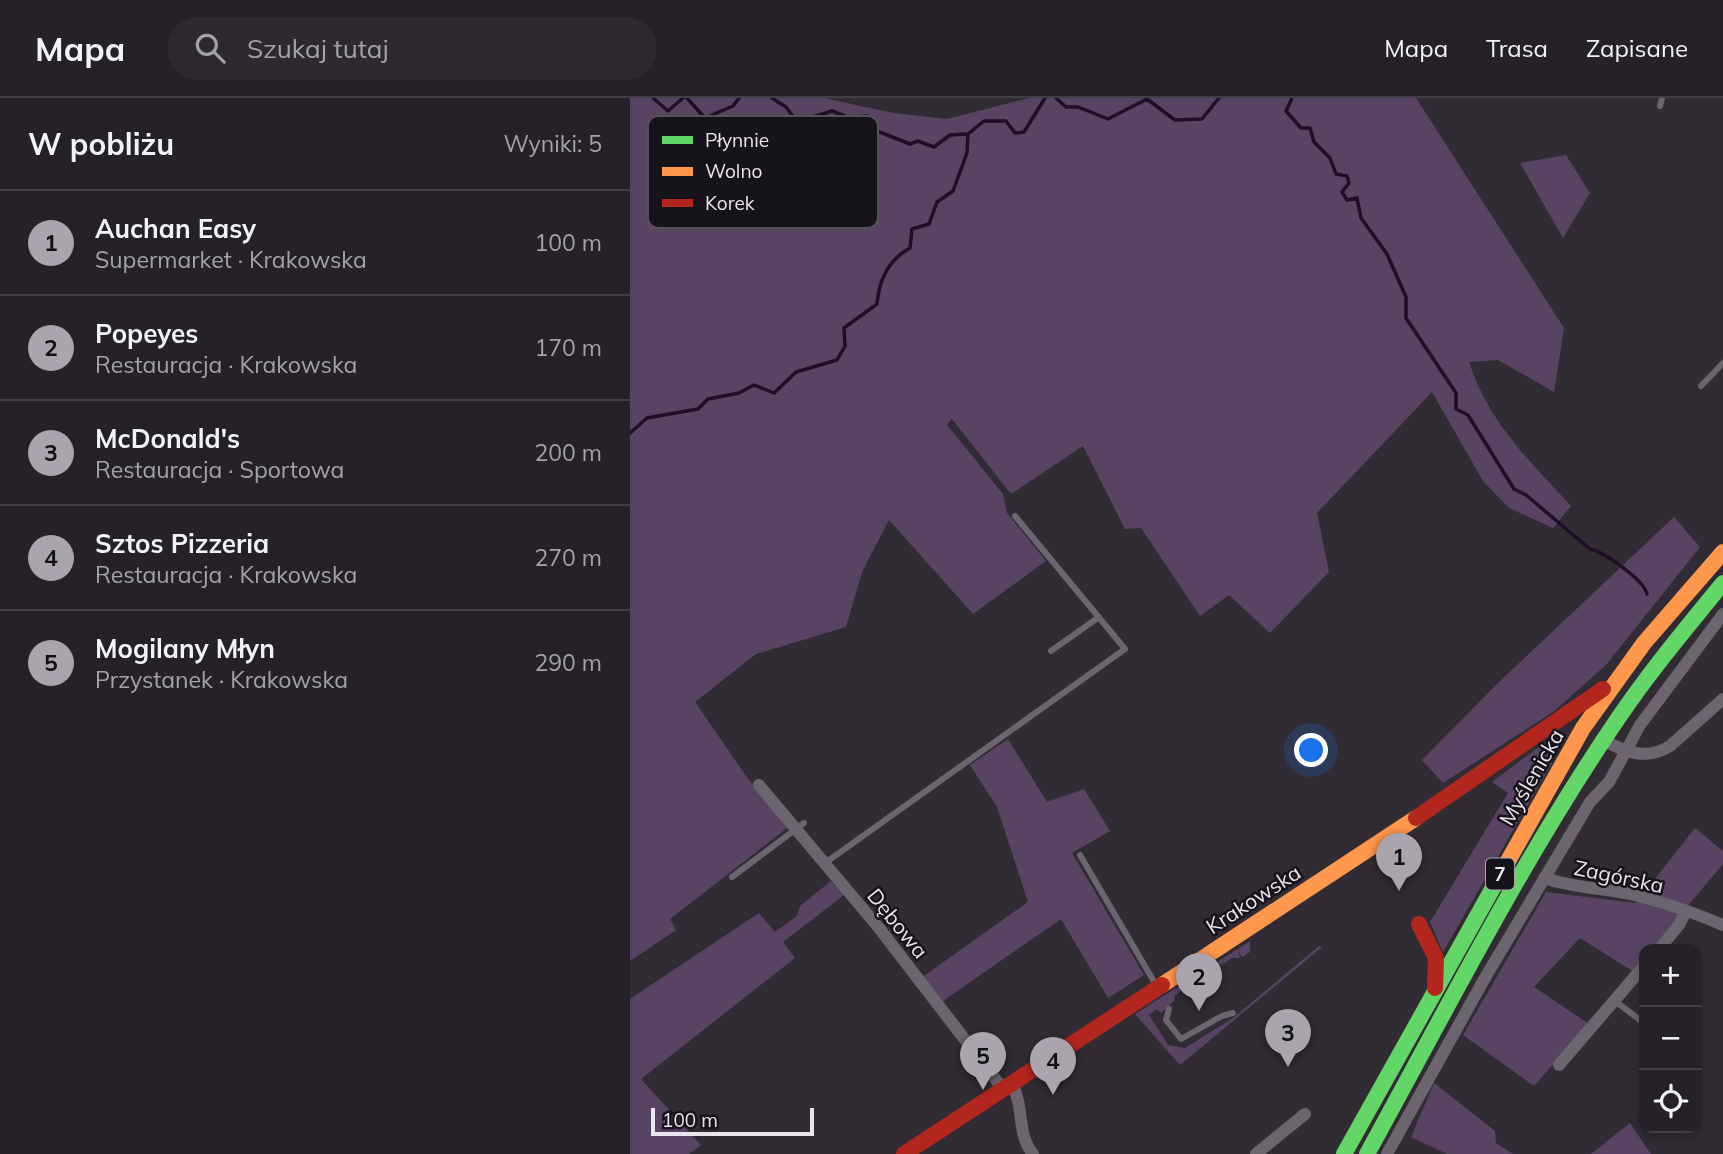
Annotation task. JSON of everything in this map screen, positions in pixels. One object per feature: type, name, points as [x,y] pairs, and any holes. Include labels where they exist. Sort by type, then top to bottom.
[{"type":"main road","name":"Myślenicka","points":[[1344,1154],[1565,757],[1614,682],[1723,552]]},
{"type":"main road","name":"Myślenicka","points":[[1367,1154],[1549,828],[1602,739],[1662,656],[1723,583]]},
{"type":"main road","name":"Krakowska","points":[[904,1154],[1416,818],[1614,682]]},
{"type":"main road","points":[[1540,733],[1556,735],[1565,757]]},
{"type":"main road","points":[[1419,924],[1436,958],[1435,991]]},
{"type":"street","points":[[1387,1154],[1486,976],[1590,802],[1613,777],[1623,751],[1692,651],[1723,614]]},
{"type":"street","points":[[1602,739],[1623,751],[1641,754],[1665,749],[1723,699]]},
{"type":"street","name":"Dębowa","points":[[759,785],[799,826],[825,863],[1007,1086]]},
{"type":"street","name":"Zagórska","points":[[1544,878],[1562,884],[1625,893],[1723,925]]},
{"type":"street","name":"Zagórska","points":[[1663,944],[1679,925],[1686,911]]},
{"type":"street","points":[[1559,1065],[1639,972]]},
{"type":"street","points":[[1007,1086],[1018,1095],[1022,1132],[1034,1154]]},
{"type":"street","points":[[1256,1154],[1305,1114]]},
{"type":"lane","points":[[1701,386],[1723,363]]},
{"type":"lane","points":[[825,863],[1125,649],[1015,516]]},
{"type":"lane","points":[[1051,651],[1099,617]]},
{"type":"lane","points":[[733,877],[799,826]]},
{"type":"lane","points":[[1080,855],[1157,987]]},
{"type":"lane","points":[[1615,1001],[1639,1019]]},
{"type":"lane","points":[[1169,1009],[1166,1020],[1181,1039],[1222,1016],[1233,1013]]},
{"type":"shaded area","points":[[630,98],[824,98],[893,113],[947,119],[1029,98],[1416,98],[1564,328],[1554,392],[1498,360],[1469,362],[1487,404],[1499,422],[1571,506],[1553,528],[1509,508],[1483,481],[1432,392],[1317,513],[1329,572],[1270,633],[1229,595],[1200,616],[1141,528],[1125,529],[1083,446],[1011,494],[952,419],[947,425],[1003,494],[1007,513],[1046,561],[973,614],[889,520],[862,572],[846,627],[756,654],[695,702],[746,776],[787,828],[670,919],[676,930],[630,961]]},
{"type":"shaded area","points":[[1566,155],[1590,193],[1563,238],[1520,163]]},
{"type":"shaded area","points":[[1674,517],[1700,547],[1606,665],[1553,712],[1443,783],[1422,760],[1498,683]]},
{"type":"shaded area","points":[[1008,739],[1047,802],[1084,789],[1110,831],[1072,853],[1144,975],[1108,998],[1061,919],[940,1003],[921,978],[1028,902],[997,807],[970,765]]},
{"type":"shaded area","points":[[1544,743],[1553,747],[1552,763],[1443,952],[1430,922],[1508,793],[1492,782]]},
{"type":"shaded area","points":[[1695,828],[1723,851],[1723,864],[1655,944],[1639,944],[1639,965],[1634,972],[1580,938],[1534,987],[1589,1024],[1534,1086],[1463,1035],[1546,892],[1636,903]]},
{"type":"shaded area","points":[[831,881],[844,895],[783,942],[795,958],[641,1079],[701,1145],[689,1154],[630,1154],[630,999],[759,913],[775,932],[797,916],[800,906]]},
{"type":"shaded area","points":[[1250,941],[1250,952],[1242,957],[1238,951],[1240,958],[1232,958],[1175,995],[1174,1001],[1161,1013],[1157,1009],[1149,1015],[1168,1045],[1185,1048],[1233,1018],[1319,946],[1322,947],[1180,1065],[1135,1014]]},
{"type":"shaded area","points":[[1434,1083],[1495,1131],[1496,1143],[1513,1154],[1447,1154],[1411,1137]]},
{"type":"shaded area","points":[[1630,1123],[1651,1154],[1591,1154]]},
{"type":"waterway","points":[[653,98],[668,111],[683,98]]},
{"type":"waterway","points":[[687,98],[703,116]]},
{"type":"waterway","points":[[710,116],[733,106],[739,98]]},
{"type":"waterway","points":[[772,98],[786,107],[793,116]]},
{"type":"waterway","points":[[878,131],[910,144],[918,141],[934,147],[950,135],[968,134],[984,121],[1006,121],[1015,133],[1024,132],[1045,98]]},
{"type":"waterway","points":[[1056,98],[1066,107],[1078,107],[1108,119],[1147,99],[1175,120],[1202,119],[1219,98]]},
{"type":"waterway","points":[[1292,98],[1286,111],[1301,128],[1310,128],[1314,142],[1330,158],[1336,174],[1347,176],[1349,183],[1342,192],[1347,200],[1357,198],[1361,218],[1387,254],[1406,297],[1406,318],[1456,393],[1456,409],[1468,415],[1514,489],[1526,495],[1590,549],[1623,567],[1639,581],[1647,594]]},
{"type":"waterway","points":[[816,116],[832,111],[845,116]]},
{"type":"waterway","points":[[630,433],[647,418],[698,409],[708,399],[739,393],[754,385],[774,393],[796,372],[837,360],[845,346],[844,328],[877,304],[880,287],[890,265],[910,248],[912,229],[929,224],[937,202],[953,191],[967,153],[968,134]]},
{"type":"traffic: fast","points":[[1367,1154],[1488,932],[1584,770],[1644,682],[1723,583]]},
{"type":"traffic: fast","points":[[1344,1154],[1499,877]]},
{"type":"traffic: slow","points":[[1499,877],[1583,728],[1644,643],[1723,552]]},
{"type":"traffic: slow","points":[[1162,985],[1416,818]]},
{"type":"traffic: jam","points":[[1416,818],[1603,689]]},
{"type":"traffic: jam","points":[[1419,924],[1436,958],[1435,988]]},
{"type":"traffic: jam","points":[[904,1154],[1162,985]]},
{"type":"place","name":"Auchan Easy","points":[[1399,891]]},
{"type":"place","name":"Popeyes","points":[[1199,1011]]},
{"type":"place","name":"McDonald's","points":[[1288,1067]]},
{"type":"place","name":"Mogilany Młyn","points":[[983,1090]]},
{"type":"place","name":"Sztos Pizzeria","points":[[1053,1095]]}]
